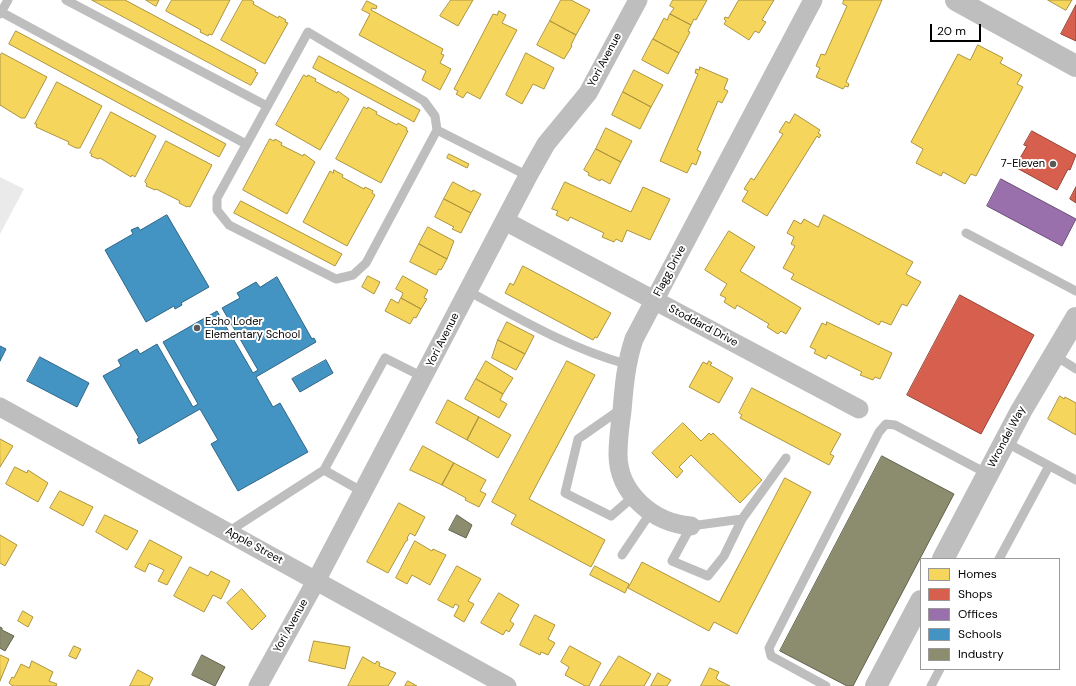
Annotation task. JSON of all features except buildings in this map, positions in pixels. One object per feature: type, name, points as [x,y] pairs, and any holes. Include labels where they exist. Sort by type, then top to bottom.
[{"type":"street","name":"Yori Avenue","points":[[258,686],[316,581],[528,176],[546,144],[588,93],[638,0]]},
{"type":"street","name":"Flagg Drive","points":[[691,526],[675,525],[658,518],[643,506],[634,496],[622,473],[618,455],[626,364],[634,339],[654,300],[813,0]]},
{"type":"street","points":[[956,0],[1076,66]]},
{"type":"street","name":"Stoddard Drive","points":[[505,221],[859,409]]},
{"type":"street","name":"Wrondel Way","points":[[944,558],[1005,442],[1076,318]]},
{"type":"street","name":"Apple Street","points":[[0,407],[507,686]]},
{"type":"street","points":[[876,686],[920,603]]},
{"type":"lane","points":[[8,0],[1,13],[246,144]]},
{"type":"lane","points":[[66,0],[267,106]]},
{"type":"lane","points":[[308,32],[424,101],[435,116],[437,130],[366,263],[353,275],[336,279],[229,225],[217,210],[217,198],[308,32]]},
{"type":"lane","points":[[437,130],[528,176]]},
{"type":"lane","points":[[966,233],[1076,291]]},
{"type":"lane","points":[[468,291],[551,336],[585,350],[626,364]]},
{"type":"lane","points":[[1054,356],[1076,369]]},
{"type":"lane","points":[[228,532],[324,470],[385,358],[423,377]]},
{"type":"lane","points":[[622,408],[578,439],[565,493],[611,516],[634,496]]},
{"type":"lane","points":[[826,686],[771,656],[769,648],[879,432],[886,424],[895,425],[988,474]]},
{"type":"lane","points":[[1005,442],[1076,480]]},
{"type":"lane","points":[[742,519],[691,526],[672,561],[708,576],[724,556],[742,519],[786,458]]},
{"type":"lane","points":[[1000,558],[1049,466]]},
{"type":"lane","points":[[324,470],[363,492]]},
{"type":"lane","points":[[622,555],[651,512]]},
{"type":"lane","points":[[931,686],[939,670]]},
{"type":"shaded area","points":[[0,177],[24,189],[0,234]]},
{"type":"place","name":"7-Eleven","points":[[1053,164]]},
{"type":"place","name":"Echo Loder Elementary School","points":[[197,328]]}]
